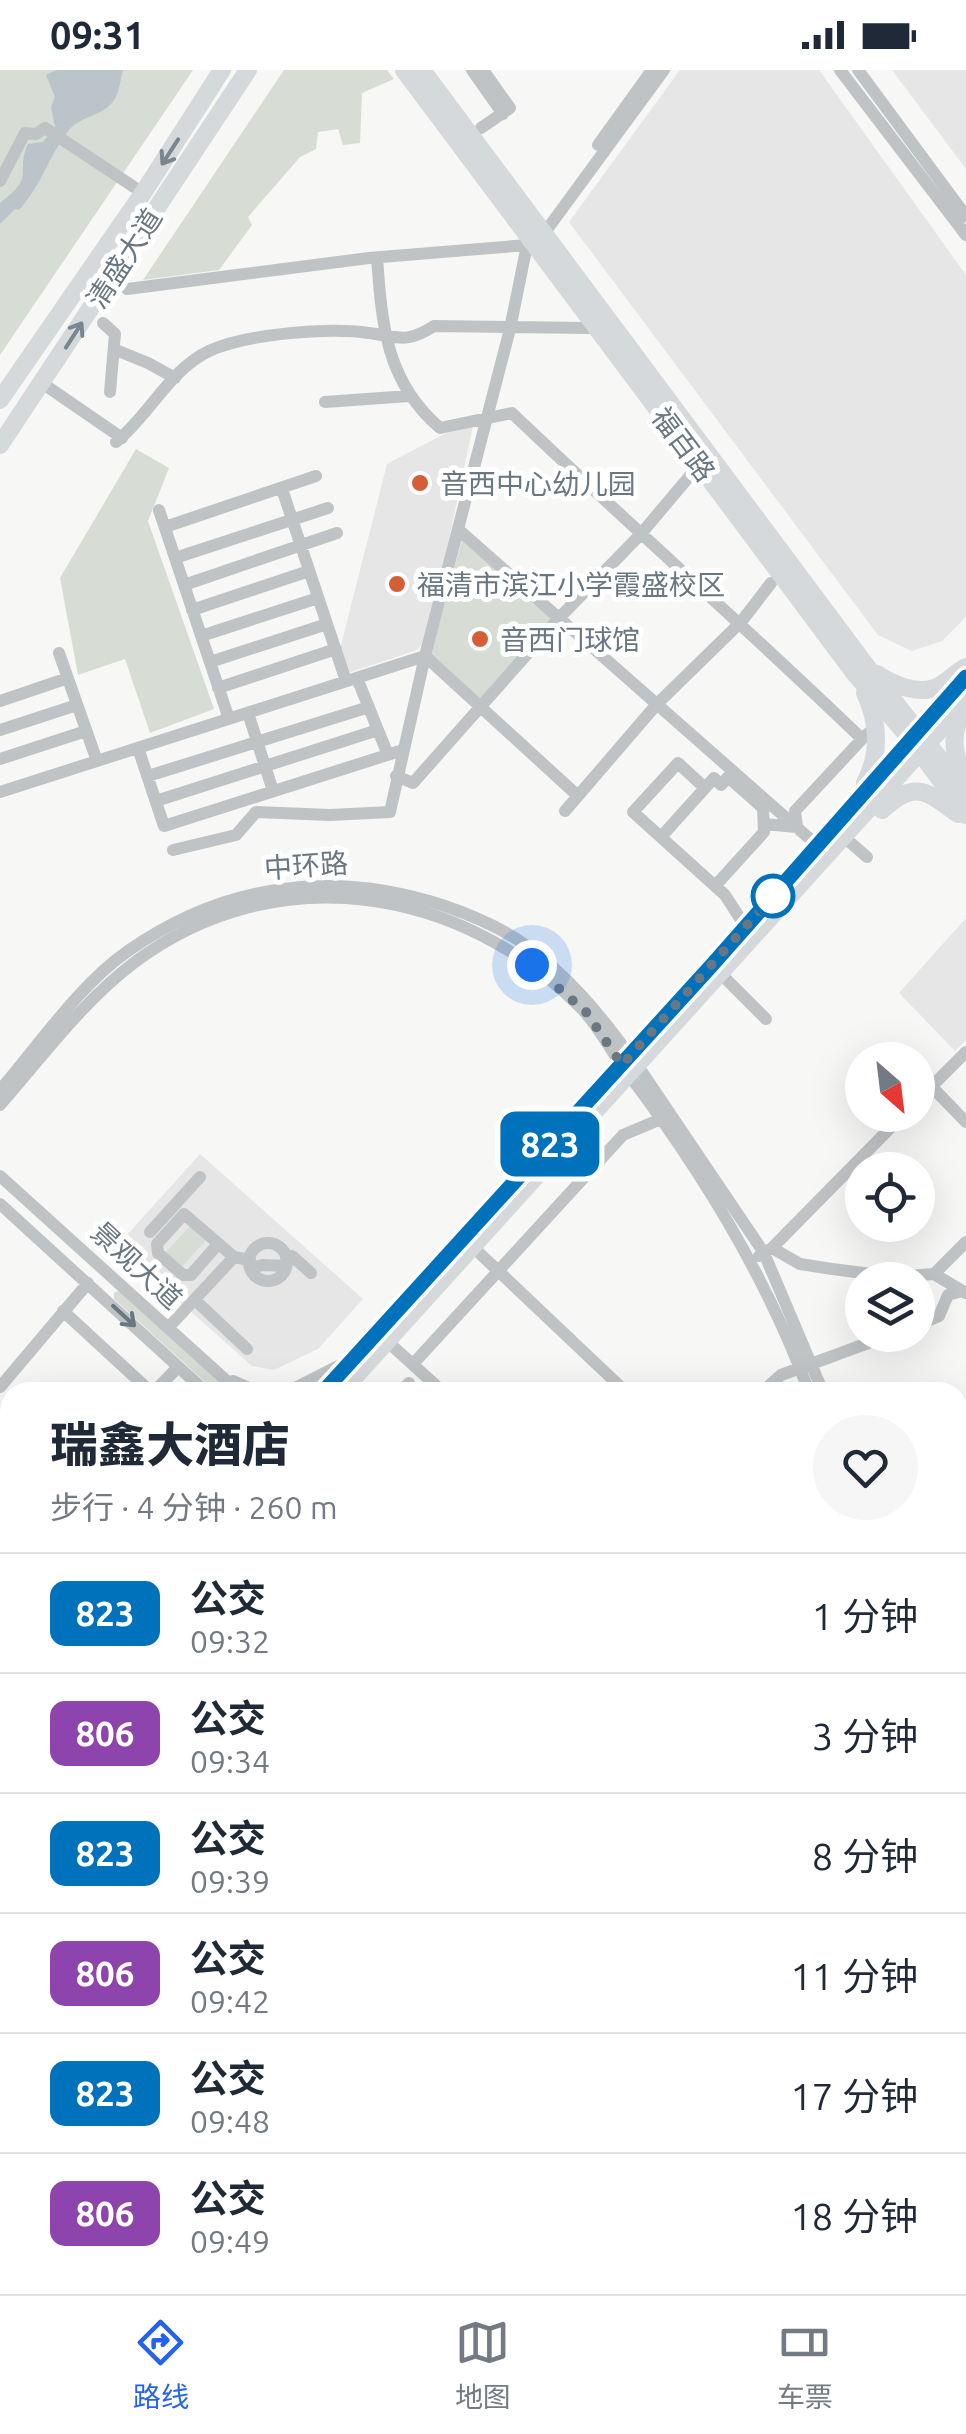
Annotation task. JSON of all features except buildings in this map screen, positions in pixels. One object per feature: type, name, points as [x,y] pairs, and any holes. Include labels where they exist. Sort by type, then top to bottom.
[{"type":"main road","name":"清盛大道","points":[[0,400],[143,193],[222,70]]},
{"type":"main road","name":"清盛大道","points":[[0,445],[248,70]]},
{"type":"main road","name":"福百路","points":[[404,70],[861,671]]},
{"type":"main road","name":"福百路","points":[[422,70],[534,239],[699,465],[861,671],[966,792]]},
{"type":"main road","points":[[861,671],[922,690],[936,687],[966,667]]},
{"type":"main road","points":[[856,799],[874,764],[869,735],[873,710],[861,671]]},
{"type":"main road","points":[[332,1382],[629,1065],[721,974],[848,833],[966,677]]},
{"type":"main road","points":[[350,1382],[474,1248],[856,799],[966,703]]},
{"type":"main road","points":[[966,703],[955,732],[954,753],[966,777]]},
{"type":"main road","name":"福百路","points":[[920,742],[966,818]]},
{"type":"main road","points":[[848,833],[874,818],[898,796],[911,791],[932,794],[966,818]]},
{"type":"street","points":[[472,70],[503,114]]},
{"type":"street","points":[[480,128],[510,108],[483,70]]},
{"type":"street","points":[[173,850],[236,835],[256,812],[390,812],[395,752],[425,656],[534,239],[652,70]]},
{"type":"street","points":[[128,289],[534,239],[664,70]]},
{"type":"street","points":[[840,70],[966,234]]},
{"type":"street","points":[[858,70],[966,216]]},
{"type":"street","points":[[0,181],[25,134],[36,134],[44,128],[143,193]]},
{"type":"street","points":[[377,258],[382,324],[387,338],[409,396],[440,428],[512,412],[640,535],[869,735],[795,811],[798,827]]},
{"type":"street","points":[[103,324],[115,334],[110,392]]},
{"type":"street","points":[[42,383],[119,440],[138,424],[144,410],[175,378],[206,352],[242,340],[298,333],[370,333],[387,338],[416,338],[434,326],[590,328]]},
{"type":"street","points":[[116,350],[175,378]]},
{"type":"street","points":[[325,402],[409,396]]},
{"type":"street","points":[[396,776],[413,783],[699,465]]},
{"type":"street","points":[[165,527],[316,476]]},
{"type":"street","points":[[282,489],[336,649],[378,730],[395,752]]},
{"type":"street","points":[[175,558],[328,508]]},
{"type":"street","points":[[159,510],[228,719]]},
{"type":"street","points":[[459,530],[818,846]]},
{"type":"street","points":[[184,585],[337,533]]},
{"type":"street","points":[[192,610],[309,571]]},
{"type":"street","points":[[565,810],[658,704],[741,622],[771,584]]},
{"type":"street","points":[[201,636],[318,598]]},
{"type":"street","points":[[210,662],[327,624]]},
{"type":"street","points":[[218,688],[336,649]]},
{"type":"street","points":[[59,653],[96,762]]},
{"type":"street","points":[[0,792],[425,656]]},
{"type":"street","points":[[425,656],[578,796]]},
{"type":"street","points":[[0,701],[68,678]]},
{"type":"street","points":[[0,730],[77,705]]},
{"type":"street","points":[[148,776],[368,706]]},
{"type":"street","points":[[248,713],[272,792]]},
{"type":"street","points":[[156,801],[378,730]]},
{"type":"street","points":[[0,759],[86,731]]},
{"type":"street","points":[[138,748],[164,826],[395,752]]},
{"type":"street","points":[[705,788],[678,763],[633,812],[725,895],[745,926]]},
{"type":"street","points":[[661,838],[714,778],[721,784],[728,777],[763,808],[764,832],[715,886]]},
{"type":"street","points":[[764,824],[798,827]]},
{"type":"street","points":[[848,833],[866,857]]},
{"type":"street","name":"中环路","points":[[0,1090],[86,990],[126,952],[209,909],[254,894],[309,886],[353,885],[394,890],[479,918],[524,944],[594,1005],[662,1118],[763,1254]]},
{"type":"street","name":"中环路","points":[[0,1105],[94,998],[171,937],[213,918],[258,903],[312,897],[394,903],[474,929],[516,952],[549,978],[586,1012],[629,1065],[763,1254],[806,1364],[818,1382]]},
{"type":"street","points":[[721,974],[766,1019]]},
{"type":"street","points":[[935,1082],[966,1052]]},
{"type":"street","points":[[935,1090],[966,1122]]},
{"type":"street","points":[[412,1364],[623,1135],[662,1118]]},
{"type":"street","points":[[763,1254],[886,1132]]},
{"type":"street","name":"景观大道","points":[[0,1176],[227,1382]]},
{"type":"street","points":[[200,1177],[157,1244],[158,1253],[183,1275],[191,1274],[218,1244]]},
{"type":"street","points":[[3,1207],[21,1194]]},
{"type":"street","name":"景观大道","points":[[3,1207],[195,1382]]},
{"type":"street","points":[[150,1232],[180,1209]]},
{"type":"street","points":[[180,1209],[234,1257],[250,1264],[258,1278],[271,1281],[282,1275],[292,1256],[311,1273]]},
{"type":"street","points":[[935,1273],[966,1242]]},
{"type":"street","points":[[250,1264],[257,1247],[268,1244],[280,1247],[286,1261]]},
{"type":"street","points":[[474,1248],[615,1382]]},
{"type":"street","points":[[763,1254],[845,1271]]},
{"type":"street","points":[[168,1328],[234,1257]]},
{"type":"street","points":[[935,1275],[964,1292]]},
{"type":"street","points":[[3,1382],[88,1283]]},
{"type":"street","points":[[935,1318],[940,1316],[948,1295],[964,1292]]},
{"type":"street","points":[[195,1300],[247,1348]]},
{"type":"street","points":[[63,1312],[141,1382]]},
{"type":"street","points":[[388,1342],[432,1382]]},
{"type":"street","points":[[773,1382],[806,1364],[845,1351]]},
{"type":"street","points":[[313,1382],[357,1355]]},
{"type":"street","name":"中环路","points":[[806,1364],[808,1382]]},
{"type":"street","points":[[162,1382],[178,1366]]},
{"type":"street","points":[[214,1370],[238,1382]]},
{"type":"shaded area","points":[[0,70],[193,70],[0,355]]},
{"type":"shaded area","points":[[56,70],[123,70],[114,100],[69,130],[27,200],[0,224],[0,203],[22,180],[28,144],[43,142],[55,127],[51,107],[55,97],[46,75]]},
{"type":"shaded area","points":[[284,70],[387,70],[394,79],[362,93],[360,143],[343,145],[338,129],[318,132],[316,149],[300,157],[248,217],[252,225],[219,270],[143,280]]},
{"type":"shaded area","points":[[680,70],[819,70],[966,275],[966,617],[942,641],[912,651],[878,635],[569,222]]},
{"type":"shaded area","points":[[892,70],[966,70],[966,169]]},
{"type":"shaded area","name":"福清市滨江小学霞盛校区","points":[[473,426],[428,638],[417,650],[348,673],[340,649],[387,464],[454,429]]},
{"type":"shaded area","points":[[136,449],[169,468],[148,521],[214,709],[150,733],[125,659],[78,675],[60,578]]},
{"type":"shaded area","points":[[462,539],[553,619],[480,699],[431,656]]},
{"type":"shaded area","points":[[966,918],[966,1040],[955,1051],[899,993]]},
{"type":"shaded area","points":[[200,1154],[363,1299],[318,1349],[274,1370],[252,1366],[117,1246]]},
{"type":"shaded area","points":[[192,1224],[208,1238],[180,1269],[164,1254]]},
{"type":"shaded area","points":[[121,1292],[220,1382],[205,1382],[114,1299],[114,1293]]},
{"type":"bus line","name":"823","points":[[332,1382],[712,965],[966,677]]},
{"type":"place","name":"音西中心幼儿园","points":[[420,483]]},
{"type":"place","name":"福清市滨江小学霞盛校区","points":[[397,584]]},
{"type":"place","name":"音西门球馆","points":[[480,639]]},
{"type":"route","points":[[532,965],[586,1012],[622,1065],[773,896]]}]
